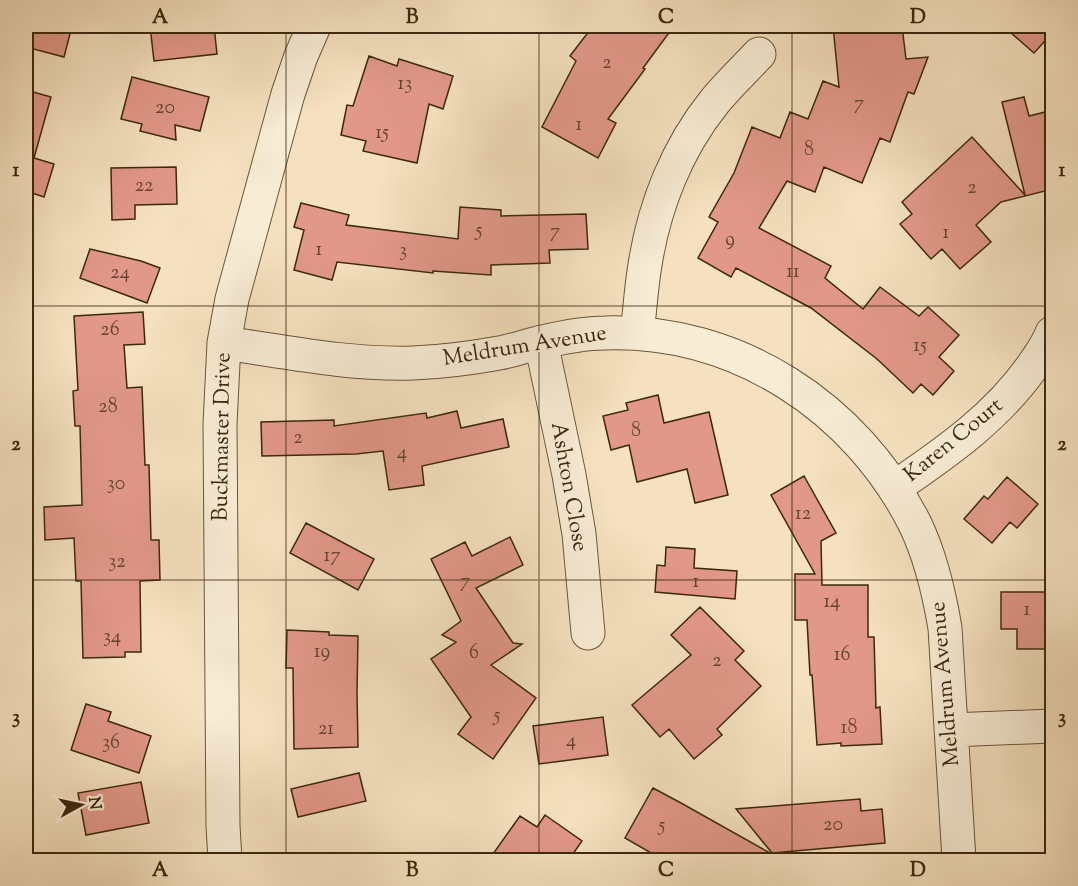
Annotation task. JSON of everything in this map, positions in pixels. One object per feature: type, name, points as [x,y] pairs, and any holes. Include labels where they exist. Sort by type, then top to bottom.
[{"type":"street","name":"Buckmaster Drive","points":[[225,861],[221,376],[232,298],[288,94],[314,26]]},
{"type":"street","points":[[637,333],[645,265],[653,226],[678,158],[715,101],[759,54]]},
{"type":"street","name":"Meldrum Avenue","points":[[225,343],[345,361],[413,363],[500,353],[541,342],[604,333],[637,333],[712,348],[750,362],[790,383],[829,414],[865,448],[894,488],[915,525],[929,558],[945,628],[959,861]]},
{"type":"street","name":"Karen Court","points":[[894,488],[948,450],[1007,400],[1053,333]]},
{"type":"street","name":"Ashton Close","points":[[541,342],[579,534],[588,633]]},
{"type":"street","points":[[951,730],[1053,726]]},
{"type":"building","points":[[26,26],[72,26],[64,57],[26,47]]},
{"type":"building","points":[[150,26],[214,26],[217,54],[154,61]]},
{"type":"building","points":[[593,26],[674,26],[608,119],[616,123],[598,158],[542,127],[576,61],[570,56]]},
{"type":"building","points":[[833,26],[902,26],[906,59],[928,57],[914,94],[908,92],[890,142],[880,138],[862,183],[824,167],[815,192],[787,181],[759,228],[831,266],[825,278],[863,309],[880,287],[919,316],[928,307],[959,335],[939,357],[954,371],[933,395],[921,384],[913,393],[877,359],[811,308],[736,268],[731,277],[698,258],[718,222],[709,217],[734,173],[752,127],[780,138],[790,112],[808,119],[823,81],[839,87]]},
{"type":"building","points":[[1003,26],[1053,26],[1053,32],[1034,53]]},
{"type":"building","points":[[369,56],[397,66],[399,59],[453,76],[443,109],[429,104],[417,163],[363,151],[366,141],[341,135],[347,105],[353,106]]},
{"type":"building","points":[[132,77],[209,97],[200,131],[175,125],[176,140],[140,131],[142,124],[121,119]]},
{"type":"building","points":[[26,90],[51,97],[34,158],[54,164],[44,197],[26,191]]},
{"type":"building","points":[[1024,97],[1029,116],[1053,110],[1053,189],[1001,202],[976,225],[991,242],[960,269],[942,249],[931,259],[900,224],[912,214],[902,202],[972,137],[1025,195],[1002,102]]},
{"type":"building","points":[[176,167],[177,204],[135,205],[135,219],[112,220],[111,168]]},
{"type":"building","points":[[301,203],[349,215],[346,225],[458,239],[460,207],[501,210],[501,216],[586,214],[588,249],[549,250],[550,263],[491,265],[491,275],[433,271],[433,273],[337,262],[332,280],[294,270],[304,230],[294,227]]},
{"type":"building","points":[[90,249],[160,268],[147,303],[80,278]]},
{"type":"building","points":[[143,312],[145,344],[124,345],[127,388],[142,387],[145,465],[149,465],[151,540],[159,540],[160,580],[140,581],[141,652],[125,652],[125,657],[83,658],[81,581],[76,581],[74,538],[45,540],[44,507],[82,505],[80,426],[75,426],[73,391],[78,390],[74,316]]},
{"type":"building","points":[[658,395],[664,423],[709,412],[728,495],[695,503],[687,469],[637,482],[629,445],[611,450],[603,416],[628,410],[626,403]]},
{"type":"building","points":[[457,411],[461,428],[503,419],[509,447],[422,466],[424,485],[389,490],[383,451],[356,454],[262,456],[261,422],[334,420],[334,426],[426,413],[427,418]]},
{"type":"building","points":[[804,476],[836,533],[821,541],[822,585],[868,585],[868,637],[874,637],[876,708],[880,707],[882,744],[817,745],[807,620],[795,620],[795,574],[815,574],[771,495]]},
{"type":"building","points":[[1007,477],[1038,504],[1017,528],[1010,522],[992,543],[964,519],[984,496],[988,499]]},
{"type":"building","points":[[306,523],[374,559],[358,590],[290,553]]},
{"type":"building","points":[[510,537],[523,565],[476,588],[513,643],[522,644],[491,665],[536,698],[493,759],[458,734],[471,717],[431,659],[456,642],[442,635],[461,621],[431,559],[465,542],[472,556]]},
{"type":"building","points":[[666,547],[695,549],[694,568],[737,571],[735,599],[655,592],[657,565],[665,566]]},
{"type":"building","points":[[1001,592],[1053,592],[1053,649],[1017,649],[1017,629],[1001,629]]},
{"type":"building","points":[[700,607],[744,651],[735,660],[761,686],[717,729],[722,735],[694,759],[669,729],[660,737],[632,705],[691,655],[671,635]]},
{"type":"building","points":[[287,630],[358,636],[358,747],[294,749],[293,668],[286,668]]},
{"type":"building","points":[[86,704],[111,712],[108,721],[151,736],[139,773],[71,750]]},
{"type":"building","points":[[603,717],[608,755],[539,764],[533,726]]},
{"type":"building","points":[[359,773],[366,801],[298,817],[291,789]]},
{"type":"building","points":[[141,782],[149,823],[86,835],[78,793]]},
{"type":"building","points":[[653,788],[770,853],[737,856],[747,861],[665,861],[625,838]]},
{"type":"building","points":[[860,799],[861,811],[882,809],[885,843],[772,853],[736,809]]},
{"type":"building","points":[[545,815],[582,841],[568,861],[488,861],[520,816],[537,827]]}]
